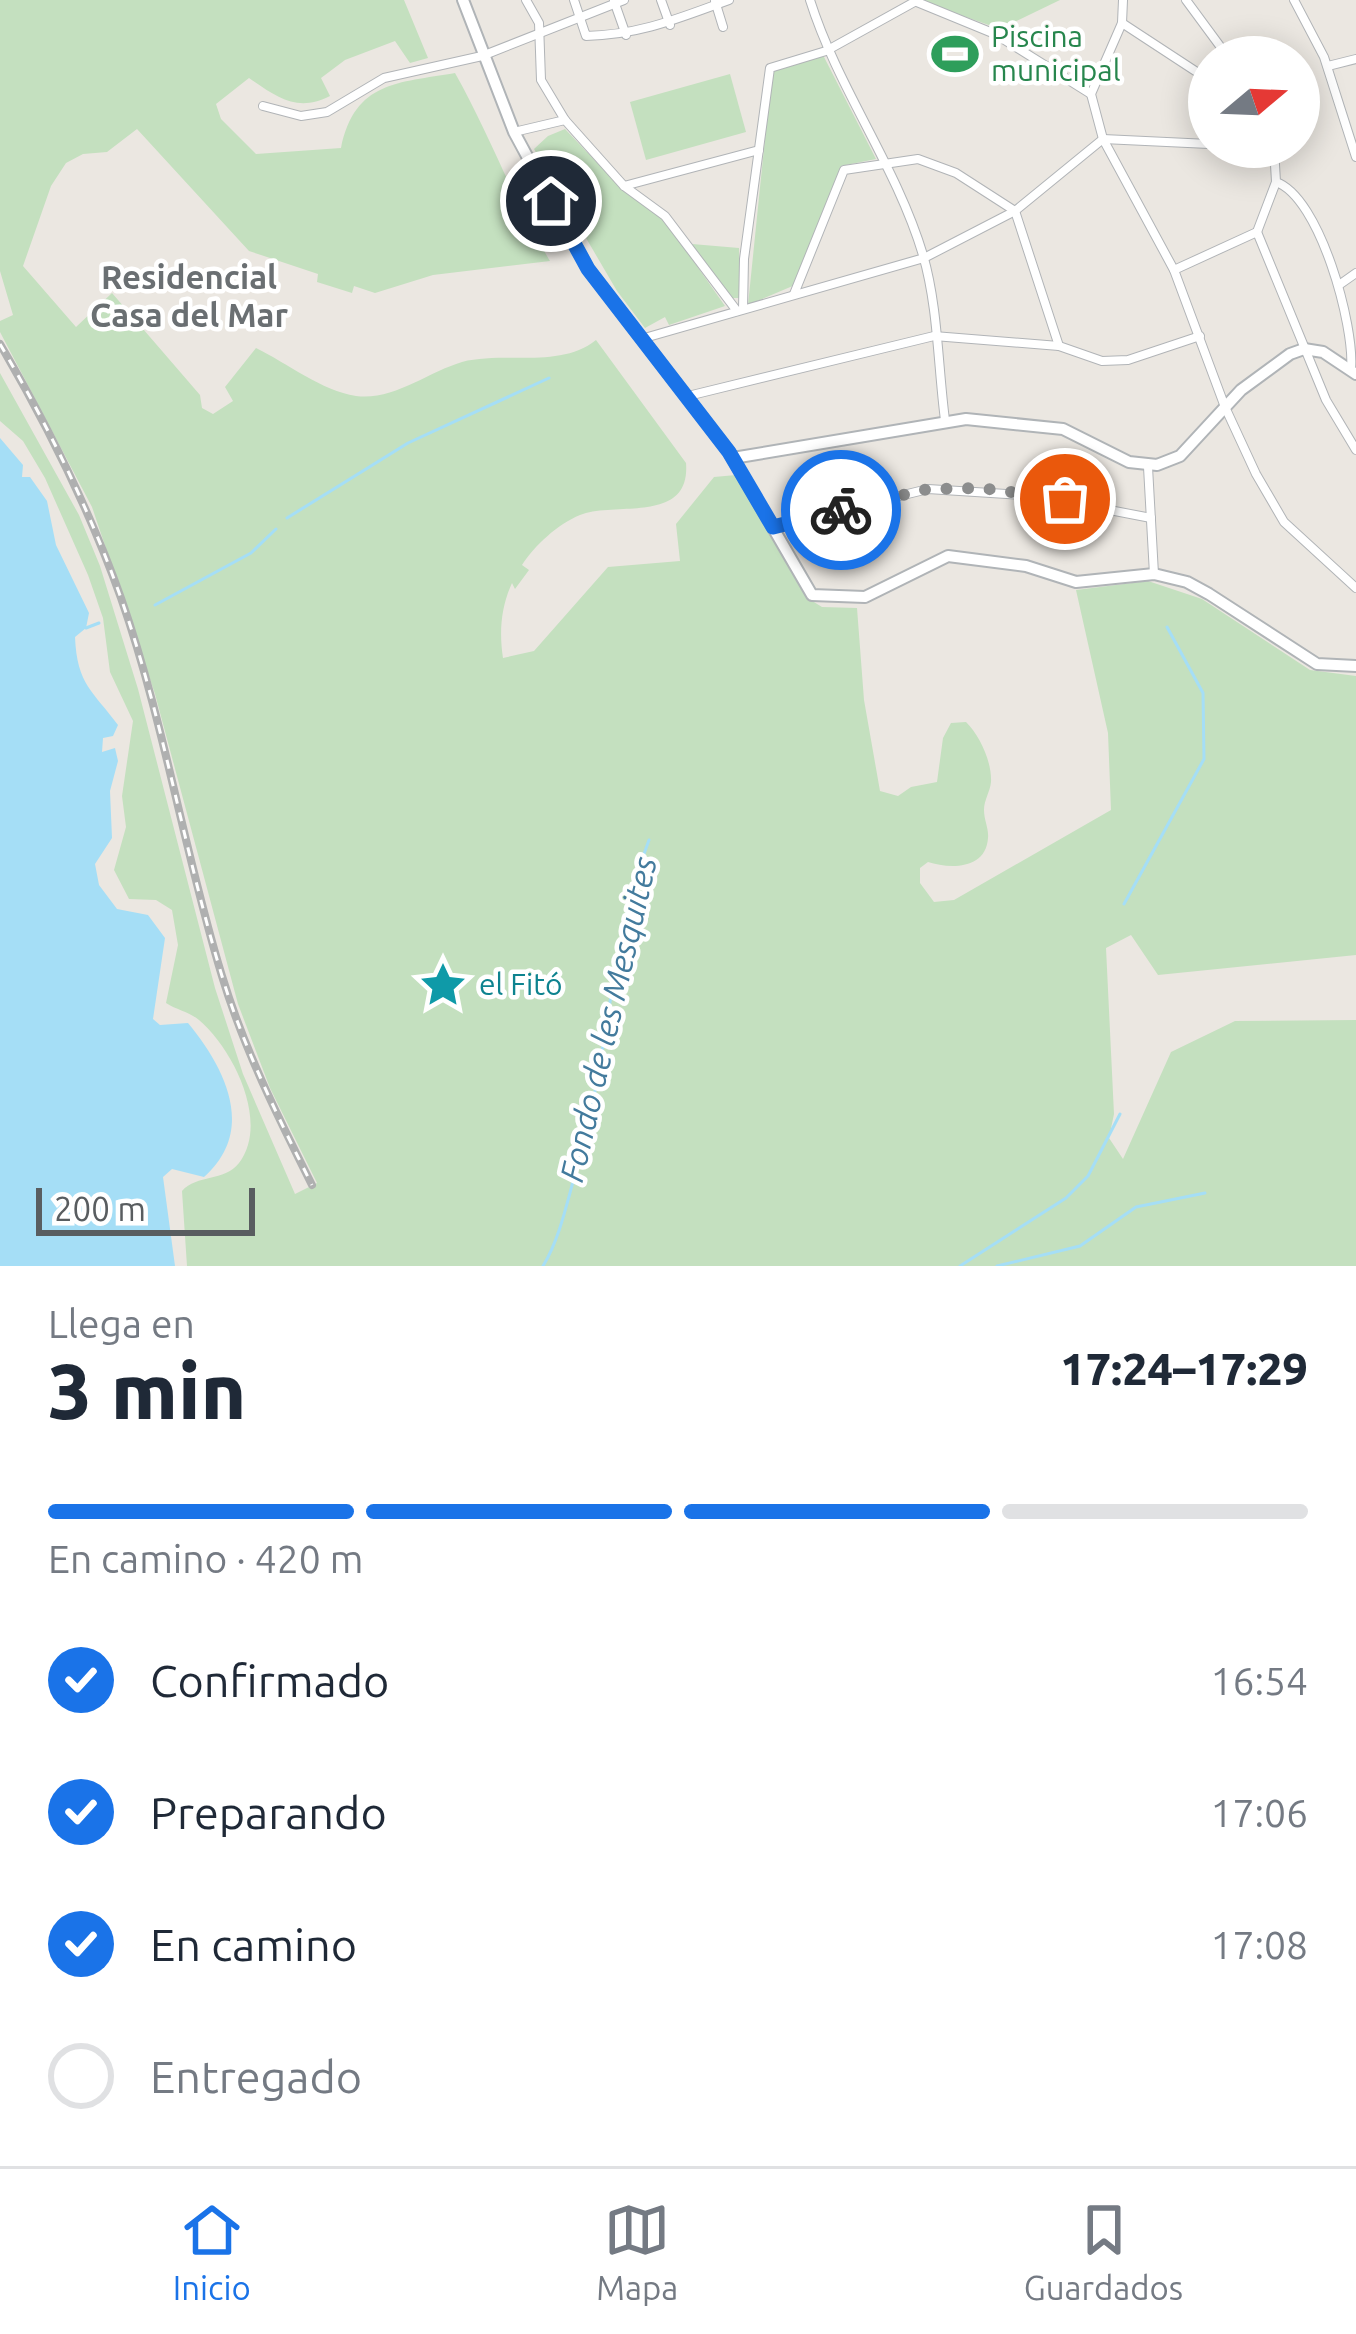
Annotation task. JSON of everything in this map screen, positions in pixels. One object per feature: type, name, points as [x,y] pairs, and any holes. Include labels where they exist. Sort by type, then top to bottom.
[{"type":"street","points":[[463,0],[514,132],[588,269],[733,458],[812,595],[865,597],[947,556],[1026,566],[1076,582],[1154,574],[1187,582],[1209,594],[1317,664],[1356,666]]},
{"type":"street","points":[[526,0],[536,13],[540,33],[541,80],[565,120],[624,186],[665,216],[740,311]]},
{"type":"street","points":[[574,0],[586,36],[626,35],[670,25],[729,0]]},
{"type":"street","points":[[661,0],[670,25]]},
{"type":"street","points":[[810,0],[826,51],[884,163],[924,258],[945,421]]},
{"type":"street","points":[[1123,0],[1121,23],[1090,94],[1103,139],[1174,270],[1225,407],[1284,522],[1356,588]]},
{"type":"street","points":[[1186,0],[1213,36]]},
{"type":"street","points":[[1294,0],[1328,66],[1356,157]]},
{"type":"street","points":[[263,106],[301,116],[327,112],[384,77],[482,56],[618,1],[626,35]]},
{"type":"street","points":[[740,311],[770,68],[826,51],[917,1],[995,34],[1090,94]]},
{"type":"street","points":[[716,2],[723,26]]},
{"type":"street","points":[[1121,23],[1188,66]]},
{"type":"street","points":[[1328,66],[1356,58]]},
{"type":"street","points":[[514,132],[565,120]]},
{"type":"street","points":[[640,339],[924,258],[1015,211],[1103,139],[1188,142]]},
{"type":"street","points":[[624,186],[759,150]]},
{"type":"street","points":[[793,296],[844,170],[918,159],[956,173],[1015,211],[1059,346]]},
{"type":"street","points":[[1275,168],[1276,182],[1257,232],[1326,400],[1356,450]]},
{"type":"street","points":[[1276,182],[1286,185],[1304,210],[1340,285],[1353,372]]},
{"type":"street","points":[[1174,270],[1257,232]]},
{"type":"street","points":[[1340,285],[1356,273]]},
{"type":"street","points":[[688,397],[934,336],[1059,346],[1102,361],[1128,360],[1200,336]]},
{"type":"street","points":[[733,458],[945,421],[1064,429],[1129,462],[1148,466],[1180,456],[1277,360],[1304,349],[1330,356],[1353,372]]},
{"type":"street","points":[[1148,466],[1154,574]]},
{"type":"street","points":[[773,527],[928,489],[981,488],[1151,518]]},
{"type":"green space","points":[[0,0],[404,0],[428,58],[410,63],[395,41],[345,60],[321,78],[330,96],[307,103],[278,97],[249,78],[216,104],[221,119],[256,154],[341,148],[357,109],[368,97],[398,83],[455,73],[550,261],[433,275],[375,293],[354,286],[352,293],[317,282],[318,274],[249,251],[137,129],[107,152],[83,154],[66,163],[51,186],[23,266],[76,327],[112,293],[200,395],[202,408],[213,414],[233,401],[225,387],[256,348],[330,388],[370,396],[397,390],[462,362],[549,357],[582,349],[596,340],[686,463],[684,482],[664,503],[580,515],[540,543],[522,565],[529,570],[508,592],[502,620],[503,658],[534,651],[608,567],[680,561],[676,524],[714,477],[736,475],[809,599],[822,607],[857,608],[864,700],[880,791],[898,796],[911,787],[937,782],[943,738],[951,723],[966,722],[984,750],[991,782],[984,806],[986,849],[965,865],[928,862],[920,868],[920,883],[934,902],[954,900],[1111,810],[1108,733],[1076,590],[1148,581],[1202,599],[1310,670],[1356,676],[1356,955],[1158,975],[1131,935],[1106,948],[1114,1114],[1109,1138],[1123,1159],[1171,1052],[1235,1021],[1356,1020],[1356,1266],[187,1266],[182,1191],[239,1163],[248,1146],[249,1107],[235,1067],[212,1033],[195,1017],[166,1003],[178,945],[172,910],[156,900],[129,899],[114,870],[126,827],[122,796],[133,721],[110,672],[103,618],[88,575],[45,478],[23,441],[0,421],[0,373],[79,515],[100,566],[138,689],[215,988],[243,1074],[295,1194],[317,1183],[270,1088],[238,1004],[155,694],[92,507],[0,332],[0,321],[13,315],[0,271]]},
{"type":"green space","points":[[918,0],[1060,0],[1000,29]]},
{"type":"green space","points":[[820,57],[876,159],[841,166],[795,285],[748,305],[772,70]]},
{"type":"green space","points":[[730,74],[746,132],[646,160],[630,102]]},
{"type":"green space","points":[[565,129],[621,188],[664,219],[725,306],[669,325],[665,317],[645,328],[617,291],[534,149]]},
{"type":"green space","points":[[692,244],[739,248],[740,298],[728,298]]},
{"type":"water","points":[[0,438],[23,465],[22,477],[30,477],[47,501],[56,545],[89,613],[86,628],[75,637],[79,666],[118,725],[113,736],[103,738],[102,752],[115,748],[118,761],[110,791],[112,838],[95,864],[99,885],[117,909],[148,915],[165,938],[153,1019],[160,1025],[188,1023],[214,1059],[230,1099],[229,1139],[220,1159],[204,1177],[172,1169],[163,1177],[175,1266],[0,1266]]},
{"type":"waterway","points":[[287,518],[408,443],[549,378]]},
{"type":"waterway","points":[[155,605],[251,553],[276,529]]},
{"type":"waterway","points":[[86,628],[99,623]]},
{"type":"waterway","points":[[1124,904],[1204,759],[1203,693],[1167,627]]},
{"type":"waterway","name":"Fondo de les Mesquites","points":[[543,1266],[562,1220],[587,1130],[625,922],[649,840]]},
{"type":"waterway","points":[[960,1266],[1066,1198],[1088,1176],[1120,1114]]},
{"type":"waterway","points":[[997,1266],[1080,1246],[1136,1207],[1205,1193]]},
{"type":"railway","points":[[0,344],[66,468],[121,598],[231,1003],[262,1082],[312,1185]]},
{"type":"way so far","points":[[841,510],[928,489],[981,488],[1065,499]]},
{"type":"place","name":"Piscina municipal","points":[[955,54]]},
{"type":"place","name":"el Fitó","points":[[443,985]]},
{"type":"district","name":"Residencial Casa del Mar","points":[[189,296]]},
{"type":"route","points":[[551,201],[588,269],[729,452],[773,527],[841,510]]}]
